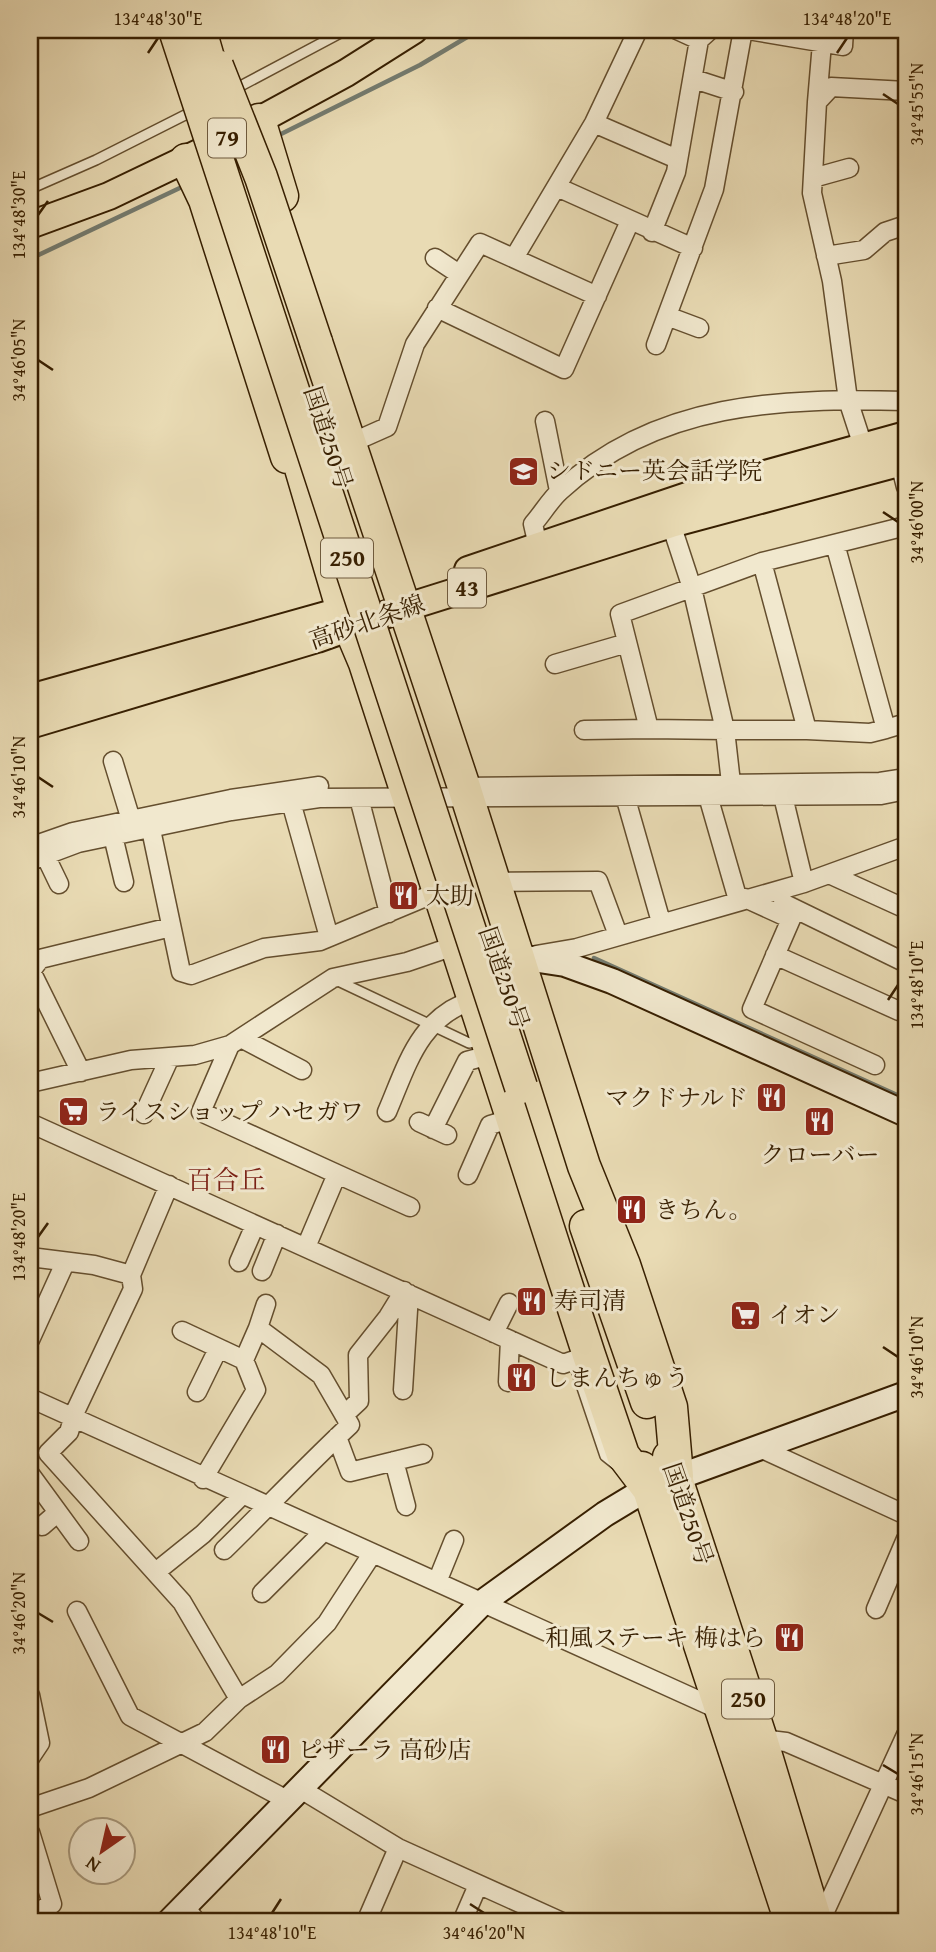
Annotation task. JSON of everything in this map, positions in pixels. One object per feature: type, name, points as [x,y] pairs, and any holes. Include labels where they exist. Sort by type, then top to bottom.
[{"type":"highway","name":"250","points":[[172,30],[201,155],[317,515],[343,608],[407,792],[513,1118],[581,1358],[623,1455],[648,1488]]},
{"type":"highway","name":"国道250号","points":[[172,30],[529,1083],[658,1433],[677,1476],[818,1922]]},
{"type":"highway","name":"250","points":[[201,30],[261,177],[466,793],[584,1166],[624,1265],[671,1407],[677,1476]]},
{"type":"highway","name":"国道250号","points":[[201,30],[529,1083],[648,1488],[791,1922]]},
{"type":"highway","points":[[258,120],[381,508],[397,590]]},
{"type":"highway","points":[[186,160],[205,200],[316,546],[343,608]]},
{"type":"main road","name":"79","points":[[30,225],[109,196],[186,160],[346,73],[414,30]]},
{"type":"main road","name":"高砂北条線","points":[[30,698],[343,608],[693,494],[906,435]]},
{"type":"main road","name":"高砂北条線","points":[[397,590],[904,470]]},
{"type":"main road","name":"高砂北条線","points":[[30,725],[317,639],[343,608]]},
{"type":"street","points":[[514,258],[594,123],[638,30]]},
{"type":"street","points":[[652,232],[666,201],[704,35],[677,30]]},
{"type":"street","points":[[656,345],[714,189],[746,30],[843,46],[844,30]]},
{"type":"street","points":[[822,43],[813,193],[839,324],[848,400],[863,446]]},
{"type":"street","points":[[694,79],[734,92]]},
{"type":"street","points":[[817,102],[831,87],[906,91]]},
{"type":"street","points":[[594,123],[677,159]]},
{"type":"street","points":[[813,178],[849,168]]},
{"type":"street","points":[[557,187],[652,232],[693,248]]},
{"type":"street","points":[[438,308],[564,369],[630,221]]},
{"type":"street","points":[[826,256],[864,250],[885,232],[906,225]]},
{"type":"street","points":[[360,439],[387,427],[415,344],[480,243],[597,296]]},
{"type":"street","points":[[435,258],[459,274]]},
{"type":"street","points":[[667,316],[699,328]]},
{"type":"street","points":[[538,546],[533,524],[559,492],[616,451],[683,419],[769,404],[848,400],[906,401]]},
{"type":"street","points":[[545,421],[559,492]]},
{"type":"street","points":[[671,524],[692,588],[725,730],[731,783]]},
{"type":"street","points":[[649,729],[620,614],[762,562],[906,526]]},
{"type":"street","points":[[835,544],[886,729]]},
{"type":"street","points":[[762,562],[807,730]]},
{"type":"street","points":[[555,664],[628,643]]},
{"type":"street","points":[[584,730],[807,730],[870,733],[906,723]]},
{"type":"street","points":[[113,761],[143,822],[181,972],[191,975],[264,948],[329,937],[440,891]]},
{"type":"street","points":[[35,855],[114,836],[143,822],[231,799],[318,786],[407,792],[708,796],[906,778]]},
{"type":"street","points":[[466,793],[731,783],[781,789],[881,794],[906,790]]},
{"type":"street","points":[[781,789],[804,883]]},
{"type":"street","points":[[35,855],[73,831],[291,802],[407,792]]},
{"type":"street","points":[[625,796],[661,922]]},
{"type":"street","points":[[708,796],[742,899],[791,919],[752,1009],[874,1065]]},
{"type":"street","points":[[359,798],[389,913]]},
{"type":"street","points":[[291,802],[329,937]]},
{"type":"street","points":[[114,836],[124,882]]},
{"type":"street","points":[[519,957],[578,948],[765,892],[804,883],[906,846]]},
{"type":"street","points":[[35,855],[59,884]]},
{"type":"street","points":[[829,874],[906,909]]},
{"type":"street","points":[[495,882],[598,881],[618,935]]},
{"type":"street","points":[[765,892],[805,916],[906,962]]},
{"type":"street","points":[[81,1072],[31,971],[40,959],[171,927]]},
{"type":"street","points":[[30,1083],[131,1060],[195,1055],[236,1042],[334,978],[407,961],[457,945]]},
{"type":"street","points":[[775,955],[899,1011]]},
{"type":"street","points":[[519,957],[565,964],[612,981],[906,1114]]},
{"type":"street","points":[[386,1100],[419,1038],[451,1007],[475,999]]},
{"type":"street","points":[[236,1042],[302,1070]]},
{"type":"street","points":[[236,1042],[201,1112],[410,1207]]},
{"type":"street","points":[[433,1129],[467,1061],[490,1046]]},
{"type":"street","points":[[144,1114],[170,1057]]},
{"type":"street","points":[[468,1175],[490,1125],[513,1118]]},
{"type":"street","points":[[30,1123],[563,1364],[581,1358]]},
{"type":"street","points":[[306,1247],[337,1174]]},
{"type":"street","points":[[79,1541],[30,1472],[69,1432],[75,1412],[133,1289],[131,1275],[169,1185]]},
{"type":"street","points":[[239,1262],[256,1225]]},
{"type":"street","points":[[262,1271],[277,1234]]},
{"type":"street","points":[[30,1257],[94,1265],[131,1275]]},
{"type":"street","points":[[30,1340],[65,1263]]},
{"type":"street","points":[[403,1390],[407,1293]]},
{"type":"street","points":[[344,1415],[359,1401],[358,1354],[407,1293]]},
{"type":"street","points":[[494,1333],[509,1303]]},
{"type":"street","points":[[244,1360],[266,1304]]},
{"type":"street","points":[[224,1550],[269,1506],[286,1485],[350,1425],[321,1375],[258,1328]]},
{"type":"street","points":[[182,1331],[244,1360],[256,1390],[203,1479]]},
{"type":"street","points":[[508,1382],[510,1340]]},
{"type":"street","points":[[197,1392],[218,1349]]},
{"type":"street","points":[[183,1917],[293,1794],[483,1602],[648,1488],[906,1394]]},
{"type":"street","points":[[30,1398],[203,1479],[269,1506],[722,1711]]},
{"type":"street","points":[[337,1437],[349,1472],[423,1454]]},
{"type":"street","points":[[758,1447],[906,1515]]},
{"type":"street","points":[[48,1453],[157,1571],[182,1602],[239,1699]]},
{"type":"street","points":[[394,1461],[406,1506]]},
{"type":"street","points":[[157,1571],[203,1535],[241,1496]]},
{"type":"street","points":[[42,1526],[57,1513]]},
{"type":"street","points":[[262,1593],[324,1531]]},
{"type":"street","points":[[876,1609],[906,1539]]},
{"type":"street","points":[[437,1582],[454,1540]]},
{"type":"street","points":[[30,1808],[89,1788],[182,1745],[208,1720],[276,1674],[327,1623],[372,1554]]},
{"type":"street","points":[[77,1611],[130,1716],[182,1745],[293,1794],[398,1848],[562,1922]]},
{"type":"street","points":[[30,1695],[40,1743],[30,1758]]},
{"type":"street","points":[[818,1922],[906,1735]]},
{"type":"street","points":[[761,1740],[786,1742],[906,1794]]},
{"type":"street","points":[[30,1832],[52,1904],[30,1916]]},
{"type":"street","points":[[366,1922],[398,1848]]},
{"type":"street","points":[[462,1922],[478,1885]]},
{"type":"lane","points":[[218,98],[346,30]]},
{"type":"lane","points":[[30,189],[96,160],[206,104]]},
{"type":"lane","points":[[334,978],[469,1043],[490,1046]]},
{"type":"waterway","points":[[275,137],[420,65],[479,30]]},
{"type":"waterway","points":[[30,259],[184,186]]},
{"type":"waterway","points":[[594,958],[906,1099]]},
{"type":"place","name":"シドニー英会話学院","points":[[524,471]]},
{"type":"place","name":"太助","points":[[403,896]]},
{"type":"place","name":"マクドナルド","points":[[771,1098]]},
{"type":"place","name":"ライスショップ ハセガワ","points":[[73,1112]]},
{"type":"place","name":"クローバー","points":[[820,1121]]},
{"type":"place","name":"きちん。","points":[[632,1210]]},
{"type":"place","name":"寿司清","points":[[531,1301]]},
{"type":"place","name":"イオン","points":[[746,1315]]},
{"type":"place","name":"しまんちゅう","points":[[522,1378]]},
{"type":"place","name":"和風ステーキ 梅はら","points":[[789,1638]]},
{"type":"place","name":"ピザーラ 高砂店","points":[[275,1750]]},
{"type":"district","name":"百合丘","points":[[226,1180]]}]
